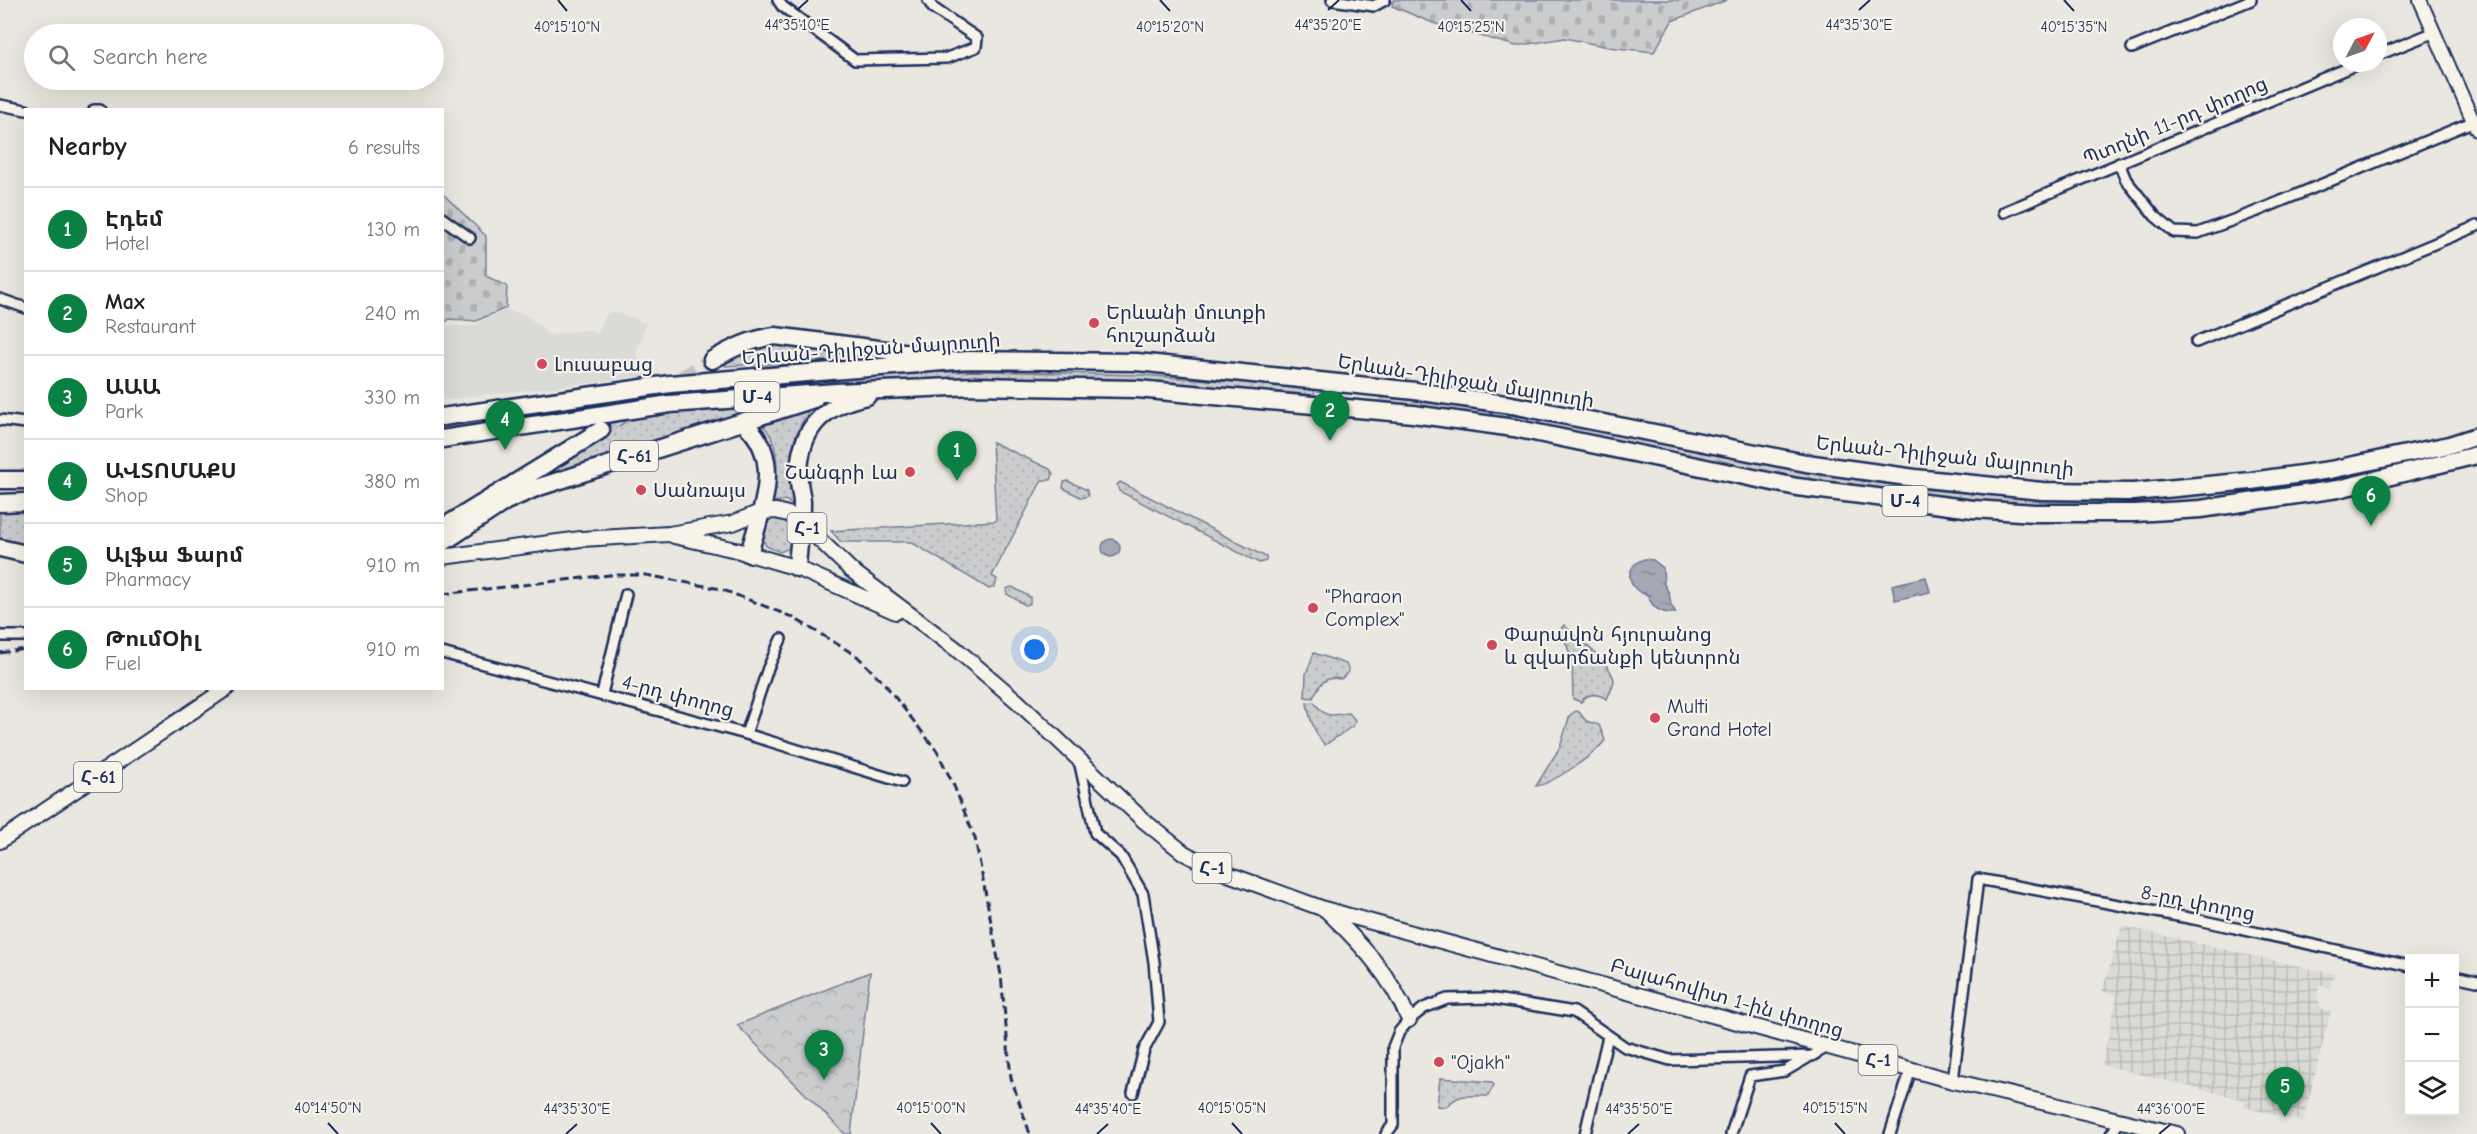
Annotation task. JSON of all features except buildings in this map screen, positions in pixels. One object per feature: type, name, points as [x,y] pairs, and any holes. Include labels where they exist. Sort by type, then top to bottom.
[{"type":"highway","points":[[712,360],[758,338],[775,336],[968,360]]},
{"type":"highway","name":"Երևան-Դիլիջան մայրուղի","points":[[444,417],[670,384],[968,360],[1137,362],[1415,391],[1512,405],[1806,463],[1915,478],[2042,491],[2133,492],[2251,481],[2330,470],[2449,445],[2477,436]]},
{"type":"highway","name":"Երևան-Դիլիջան մայրուղի","points":[[444,439],[669,404],[837,392],[975,386],[1137,389],[1413,414],[1514,428],[1797,487],[1953,507],[2035,513],[2135,513],[2201,509],[2338,489],[2477,455]]},
{"type":"highway","points":[[797,568],[801,461],[807,432],[826,411],[861,397],[889,391]]},
{"type":"highway","name":"Հ-61","points":[[444,542],[506,501],[536,488],[837,392]]},
{"type":"highway","points":[[744,423],[758,438],[767,458],[766,482],[749,554]]},
{"type":"highway","name":"Հ-61","points":[[444,527],[602,430]]},
{"type":"highway","points":[[0,480],[24,480]]},
{"type":"highway","points":[[0,503],[24,502]]},
{"type":"highway","points":[[0,548],[24,554]]},
{"type":"main road","name":"Հ-1","points":[[444,557],[581,539],[669,534],[733,523],[760,512],[776,511],[800,521],[851,570],[956,650],[1017,701],[1143,820],[1184,853],[1217,870],[1324,909]]},
{"type":"main road","name":"Հ-1","points":[[669,534],[797,568],[917,622]]},
{"type":"main road","name":"Հ-61","points":[[0,841],[224,690]]},
{"type":"main road","name":"Բալահովիտ 1-ին փողոց","points":[[1324,909],[1953,1081],[2177,1134]]},
{"type":"main road","points":[[1324,909],[1365,948],[1382,970],[1401,1000],[1409,1020]]},
{"type":"street","points":[[778,0],[782,6],[855,60],[946,58],[976,47],[977,38],[933,8],[928,0]]},
{"type":"street","points":[[1332,0],[1374,6],[1385,0]]},
{"type":"street","points":[[2132,48],[2251,0]]},
{"type":"street","points":[[2119,163],[2126,180],[2155,216],[2174,232],[2198,233],[2476,124],[2420,0]]},
{"type":"street","points":[[2387,51],[2435,32]]},
{"type":"street","name":"Պտղնի 11-րդ փողոց","points":[[2004,212],[2338,72]]},
{"type":"street","points":[[0,105],[24,110]]},
{"type":"street","points":[[444,219],[470,238]]},
{"type":"street","points":[[2196,342],[2477,226]]},
{"type":"street","points":[[0,299],[24,307]]},
{"type":"street","points":[[0,420],[24,423]]},
{"type":"street","points":[[602,694],[626,594]]},
{"type":"street","points":[[0,636],[24,636]]},
{"type":"street","points":[[746,734],[768,668],[781,639]]},
{"type":"street","name":"4-րդ փողոց","points":[[444,654],[746,734],[902,782]]},
{"type":"street","points":[[1079,760],[1095,832],[1121,856],[1143,894],[1154,962],[1160,1022],[1144,1050],[1133,1093]]},
{"type":"street","name":"8-րդ փողոց","points":[[1953,1081],[1978,879],[2194,920],[2405,965]]},
{"type":"street","points":[[2459,977],[2477,981]]},
{"type":"street","points":[[1386,1134],[1393,1125],[1393,1047],[1399,1032],[1424,1008],[1447,999],[1489,998],[1574,1012],[1625,1047],[1670,1060],[1812,1056]]},
{"type":"street","points":[[1585,1134],[1608,1036]]},
{"type":"street","points":[[1731,1134],[1750,1076],[1785,1071],[1828,1046]]},
{"type":"street","points":[[1890,1134],[1911,1069]]},
{"type":"street","points":[[2111,1134],[2121,1120]]},
{"type":"shaded area","name":"Լուսաբաց","points":[[505,310],[525,314],[550,335],[585,330],[598,334],[605,316],[612,311],[646,323],[636,353],[647,376],[444,400],[444,329],[446,326],[471,326]]},
{"type":"shaded area","points":[[2122,926],[2334,974],[2330,989],[2320,985],[2317,994],[2322,1009],[2331,1011],[2303,1122],[2244,1107],[2245,1100],[2102,1065],[2117,995],[2102,991]]},
{"type":"green space","points":[[1394,0],[1727,0],[1672,21],[1654,52],[1608,47],[1565,38],[1516,46],[1433,23],[1392,6]]},
{"type":"green space","points":[[444,195],[486,236],[486,276],[507,286],[506,308],[476,321],[449,319],[444,324]]},
{"type":"green space","points":[[784,344],[900,357],[725,366],[728,358],[763,347]]},
{"type":"green space","points":[[981,371],[1141,375],[1315,388],[1314,396],[1175,384],[1061,379],[948,380],[444,433],[444,426],[644,395],[778,381]]},
{"type":"green space","points":[[1381,394],[1552,422],[1801,471],[1918,489],[2008,496],[2117,498],[2477,443],[2477,451],[2342,481],[2205,501],[2114,506],[2040,505],[1929,496],[1802,479],[1380,403]]},
{"type":"green space","points":[[785,405],[513,491],[630,419],[674,412]]},
{"type":"green space","points":[[810,410],[798,432],[791,456],[790,481],[794,506],[785,500],[769,503],[777,472],[775,449],[767,430],[760,423]]},
{"type":"green space","points":[[992,442],[1050,469],[1053,474],[1051,480],[1042,480],[992,576],[997,579],[995,587],[989,589],[911,542],[841,542],[831,531],[996,521]]},
{"type":"green space","points":[[1068,481],[1087,490],[1088,496],[1082,498],[1063,488],[1064,482]]},
{"type":"green space","points":[[1120,482],[1266,557],[1266,561],[1259,563],[1119,491],[1117,485]]},
{"type":"green space","points":[[0,509],[24,509],[24,546],[0,540]]},
{"type":"green space","points":[[778,516],[794,523],[794,546],[780,552],[766,546],[762,536],[767,521]]},
{"type":"green space","points":[[1012,587],[1030,597],[1030,604],[1025,605],[1007,594],[1006,589]]},
{"type":"green space","points":[[1564,625],[1602,660],[1613,675],[1614,682],[1607,699],[1593,694],[1581,702],[1573,699],[1572,660],[1561,629]]},
{"type":"green space","points":[[1314,653],[1346,664],[1349,672],[1341,679],[1330,678],[1323,682],[1313,698],[1305,697],[1306,674]]},
{"type":"green space","points":[[1314,702],[1322,712],[1329,715],[1349,713],[1355,720],[1354,725],[1325,745],[1315,731],[1310,715],[1307,703]]},
{"type":"green space","points":[[1576,711],[1586,721],[1599,725],[1605,740],[1593,753],[1573,768],[1536,786],[1560,747],[1570,715]]},
{"type":"green space","points":[[870,972],[851,1134],[845,1134],[737,1025]]},
{"type":"green space","points":[[1440,1078],[1492,1082],[1494,1085],[1488,1096],[1465,1096],[1456,1099],[1446,1107],[1437,1106]]},
{"type":"water","points":[[1111,539],[1117,542],[1120,548],[1117,554],[1111,557],[1105,554],[1102,548],[1105,542]]},
{"type":"water","points":[[1645,559],[1653,560],[1663,568],[1664,584],[1676,613],[1658,610],[1648,595],[1635,589],[1630,572],[1638,562]]},
{"type":"water","points":[[1926,577],[1930,592],[1895,600],[1892,585]]},
{"type":"tunnel","points":[[601,430],[712,360]]},
{"type":"railway","points":[[444,594],[610,575],[646,575],[721,589],[792,617],[857,656],[884,683],[937,751],[975,838],[1001,975],[1011,1078],[1030,1134]]},
{"type":"railway","points":[[0,653],[24,649]]},
{"type":"place","name":"Երևանի մուտքի հուշարձան","points":[[1094,323]]},
{"type":"place","name":"Լուսաբաց","points":[[542,364]]},
{"type":"place","name":"Max","points":[[1330,441]]},
{"type":"place","name":"ԱՎՏՈՄԱՔՍ","points":[[505,450]]},
{"type":"place","name":"Շանգրի Լա","points":[[910,472]]},
{"type":"place","name":"Էդեմ","points":[[957,481]]},
{"type":"place","name":"Սանռայս","points":[[641,490]]},
{"type":"place","name":"ԹումՕիլ","points":[[2371,526]]},
{"type":"place","name":"\"Pharaon Complex\"","points":[[1313,608]]},
{"type":"place","name":"Փարավոն հյուրանոց և զվարճանքի կենտրոն","points":[[1492,645]]},
{"type":"place","name":"Multi Grand Hotel","points":[[1655,718]]},
{"type":"place","name":"\"Ojakh\"","points":[[1439,1062]]},
{"type":"place","name":"ԱԱԱ","points":[[824,1080]]},
{"type":"place","name":"Ալֆա Ֆարմ","points":[[2285,1117]]}]
